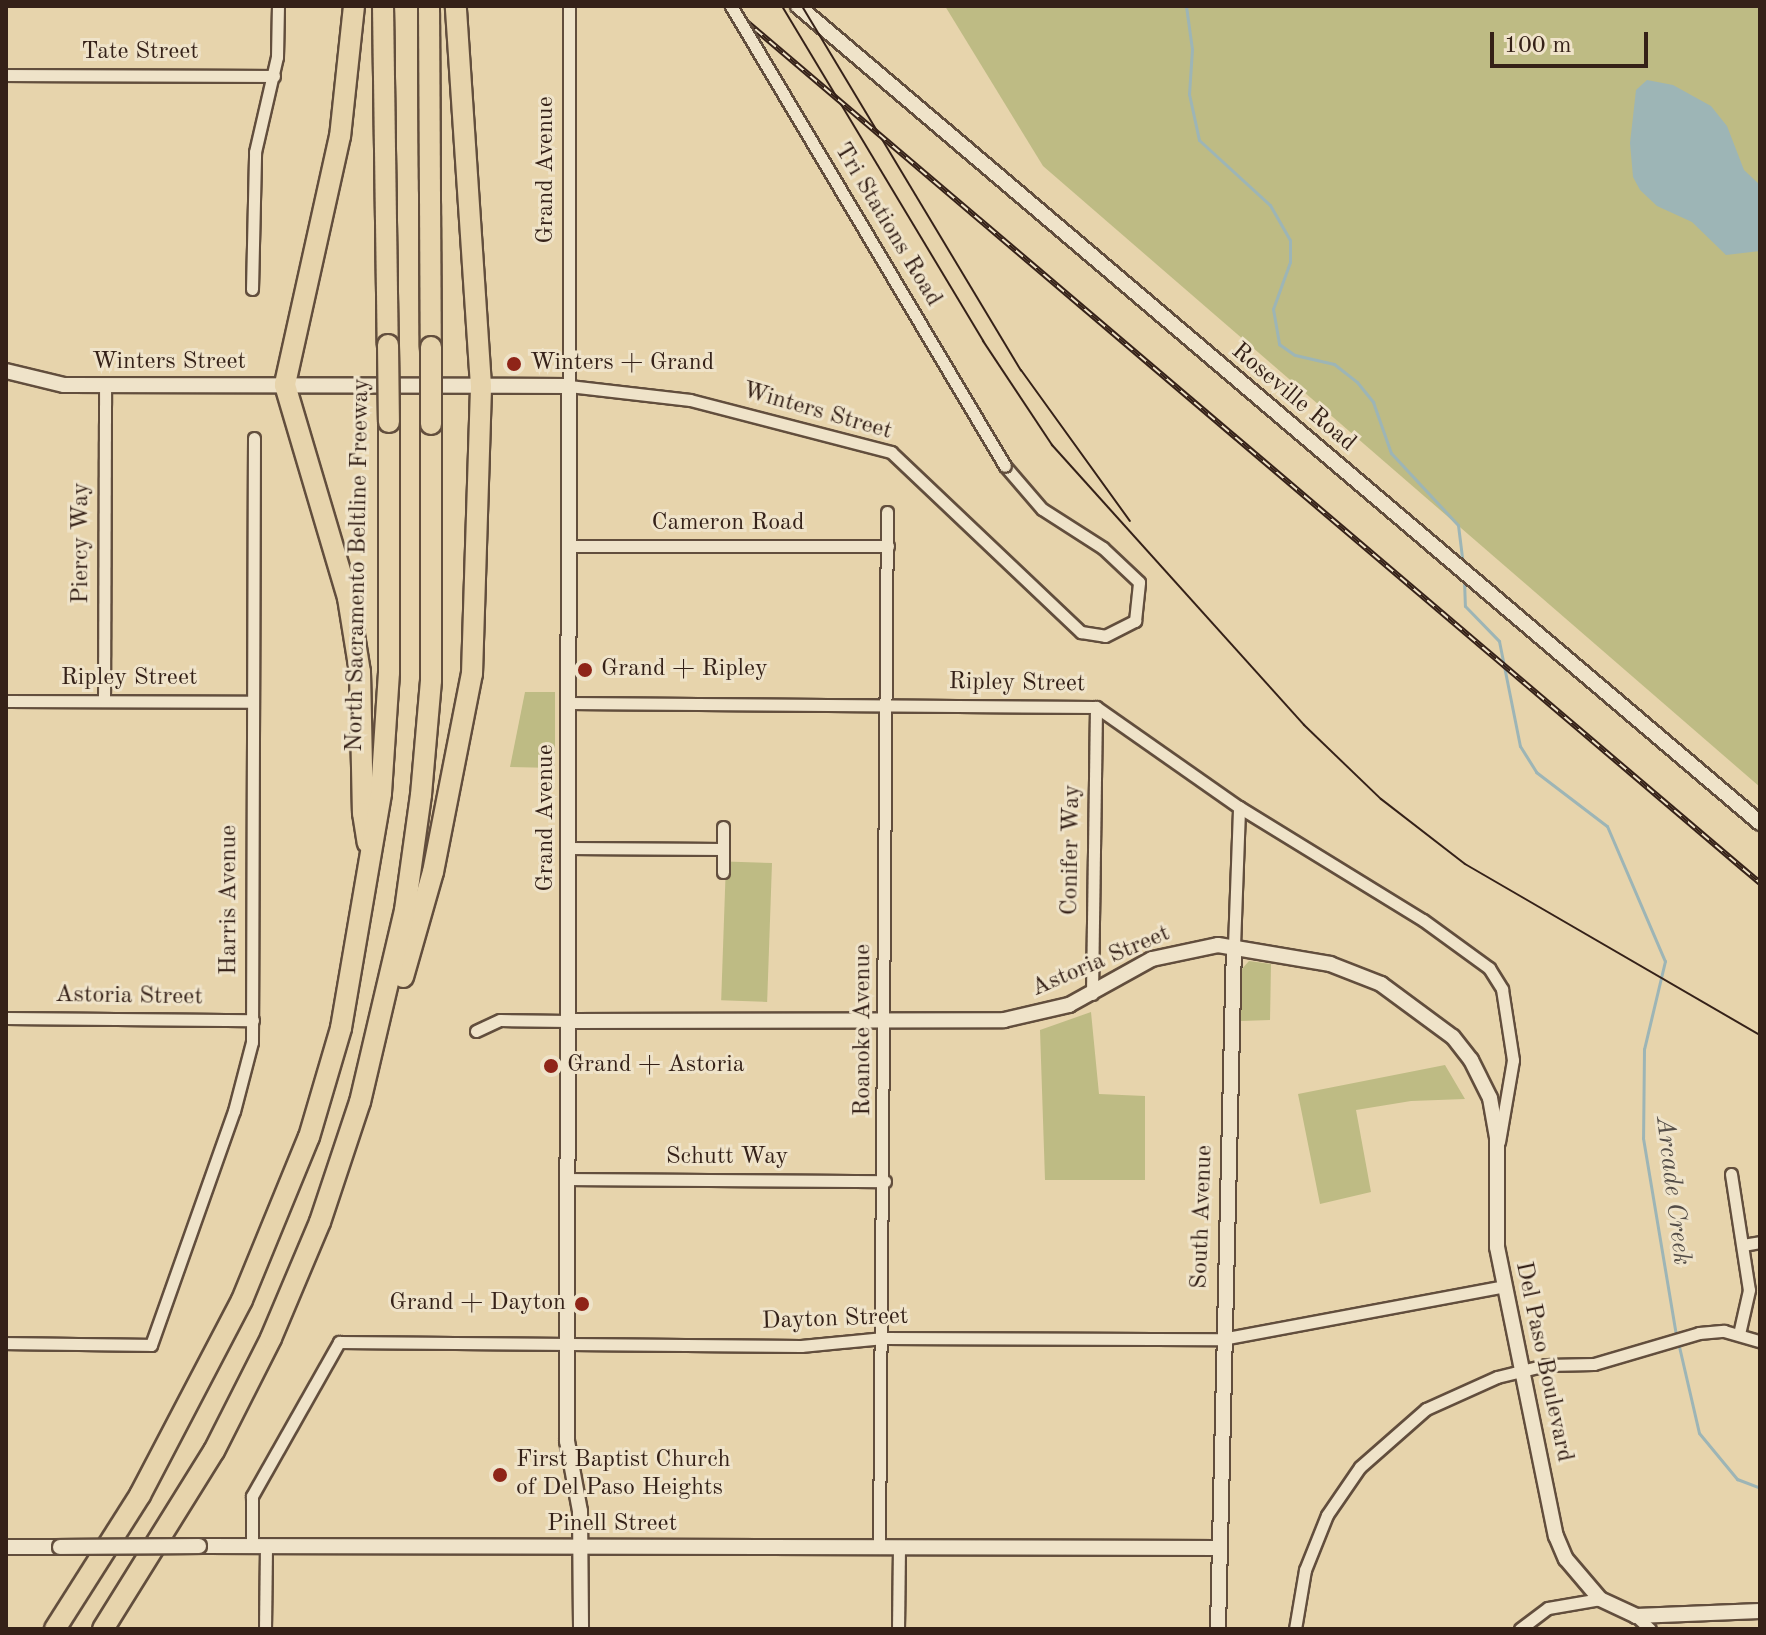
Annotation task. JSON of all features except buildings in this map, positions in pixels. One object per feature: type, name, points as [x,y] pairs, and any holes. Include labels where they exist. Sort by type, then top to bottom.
[{"type":"highway","points":[[354,6],[340,136],[285,385],[348,598],[360,672],[363,813],[372,863]]},
{"type":"highway","name":"North Sacramento Beltline Freeway","points":[[55,1629],[187,1413],[254,1271],[309,1137],[341,1028],[372,863],[389,672],[383,6]]},
{"type":"highway","points":[[360,1102],[405,910],[421,795],[431,680],[429,6]]},
{"type":"highway","points":[[103,1629],[214,1451],[271,1338],[320,1222],[385,1038],[433,872],[472,674],[481,386],[456,6]]},
{"type":"street","points":[[252,289],[255,152],[274,76],[278,6]]},
{"type":"street","name":"Grand Avenue","points":[[569,6],[567,1441],[582,1547],[581,1629]]},
{"type":"street","name":"Tri Stations Road","points":[[731,6],[1005,466]]},
{"type":"street","name":"Roseville Road","points":[[798,6],[1760,823]]},
{"type":"street","name":"Tate Street","points":[[6,75],[274,76]]},
{"type":"street","name":"Winters Street","points":[[6,371],[41,382],[105,385],[569,386],[690,400],[891,452],[1081,632],[1105,636],[1135,621],[1139,582],[1103,548],[1042,509],[1005,466]]},
{"type":"street","name":"Piercy Way","points":[[104,701],[105,385]]},
{"type":"street","name":"Harris Avenue","points":[[6,1343],[151,1345],[224,1145],[252,1042],[253,1020],[254,438]]},
{"type":"street","name":"Roanoke Avenue","points":[[879,1547],[884,1338],[887,512]]},
{"type":"street","name":"Cameron Road","points":[[569,546],[888,546]]},
{"type":"street","name":"Ripley Street","points":[[6,701],[252,702]]},
{"type":"street","name":"Ripley Street","points":[[569,703],[1096,707],[1239,807],[1423,920],[1482,963]]},
{"type":"street","name":"Conifer Way","points":[[1092,994],[1096,707]]},
{"type":"street","name":"South Avenue","points":[[1218,1629],[1222,1339],[1239,807]]},
{"type":"street","points":[[723,827],[723,872]]},
{"type":"street","points":[[569,848],[723,849]]},
{"type":"street","name":"Astoria Street","points":[[476,1031],[500,1020],[886,1021],[1021,1018],[1092,994],[1171,953],[1234,946],[1356,973],[1412,1002],[1453,1037],[1483,1079],[1494,1110],[1497,1150]]},
{"type":"street","name":"Del Paso Boulevard","points":[[1482,963],[1502,989],[1513,1060],[1511,1097],[1497,1150],[1495,1227],[1556,1536],[1575,1574],[1600,1599],[1636,1616],[1760,1611]]},
{"type":"street","name":"Astoria Street","points":[[6,1018],[253,1020]]},
{"type":"street","points":[[1731,1174],[1749,1290],[1739,1334]]},
{"type":"street","name":"Schutt Way","points":[[569,1179],[885,1181]]},
{"type":"street","points":[[1743,1245],[1760,1242]]},
{"type":"street","name":"Dayton Street","points":[[259,1546],[252,1496],[339,1342],[801,1346],[884,1338],[1222,1339],[1505,1286]]},
{"type":"street","points":[[1295,1629],[1315,1542],[1360,1467],[1426,1409],[1469,1387],[1522,1371],[1594,1364],[1699,1333],[1739,1334],[1760,1341]]},
{"type":"street","points":[[259,1546],[265,1629]]},
{"type":"street","name":"Pinell Street","points":[[6,1547],[1219,1548]]},
{"type":"street","points":[[898,1629],[899,1547]]},
{"type":"street","points":[[1520,1629],[1548,1608],[1600,1599]]},
{"type":"street","points":[[1636,1616],[1650,1629]]},
{"type":"shaded area","points":[[945,6],[1760,6],[1760,787],[1043,166]]},
{"type":"shaded area","points":[[525,692],[555,692],[555,768],[510,767]]},
{"type":"shaded area","points":[[726,861],[772,863],[767,1002],[721,1000]]},
{"type":"shaded area","points":[[1249,961],[1271,964],[1270,1020],[1241,1021],[1241,970]]},
{"type":"shaded area","points":[[1091,1012],[1099,1094],[1145,1096],[1145,1180],[1045,1180],[1040,1030]]},
{"type":"shaded area","points":[[1445,1065],[1465,1099],[1411,1101],[1356,1110],[1371,1192],[1320,1204],[1298,1094]]},
{"type":"water","points":[[1647,80],[1673,85],[1711,106],[1727,126],[1744,170],[1760,185],[1760,251],[1726,255],[1692,222],[1657,206],[1640,190],[1633,177],[1630,143],[1636,90]]},
{"type":"waterway","name":"Arcade Creek","points":[[1186,6],[1192,49],[1189,94],[1199,140],[1270,205],[1290,240],[1290,262],[1273,309],[1279,344],[1295,355],[1334,364],[1357,382],[1373,402],[1391,453],[1458,525],[1463,565]]},
{"type":"waterway","name":"Arcade Creek","points":[[1464,580],[1465,606],[1499,641],[1520,746],[1536,772],[1607,826],[1665,961],[1644,1049],[1643,1138],[1676,1335]]},
{"type":"waterway","name":"Arcade Creek","points":[[1678,1342],[1699,1433],[1737,1479],[1760,1488]]},
{"type":"tram line","points":[[782,6],[983,341],[1052,445],[1304,725],[1381,799],[1465,864],[1760,1035]]},
{"type":"tram line","points":[[802,6],[1021,370],[1130,521]]},
{"type":"railway","points":[[728,6],[1760,883]]},
{"type":"place","name":"Winters + Grand","points":[[514,364]]},
{"type":"place","name":"Grand + Ripley","points":[[585,670]]},
{"type":"place","name":"Grand + Astoria","points":[[551,1066]]},
{"type":"place","name":"Grand + Dayton","points":[[582,1304]]},
{"type":"place","name":"First Baptist Church of Del Paso Heights","points":[[500,1475]]}]
